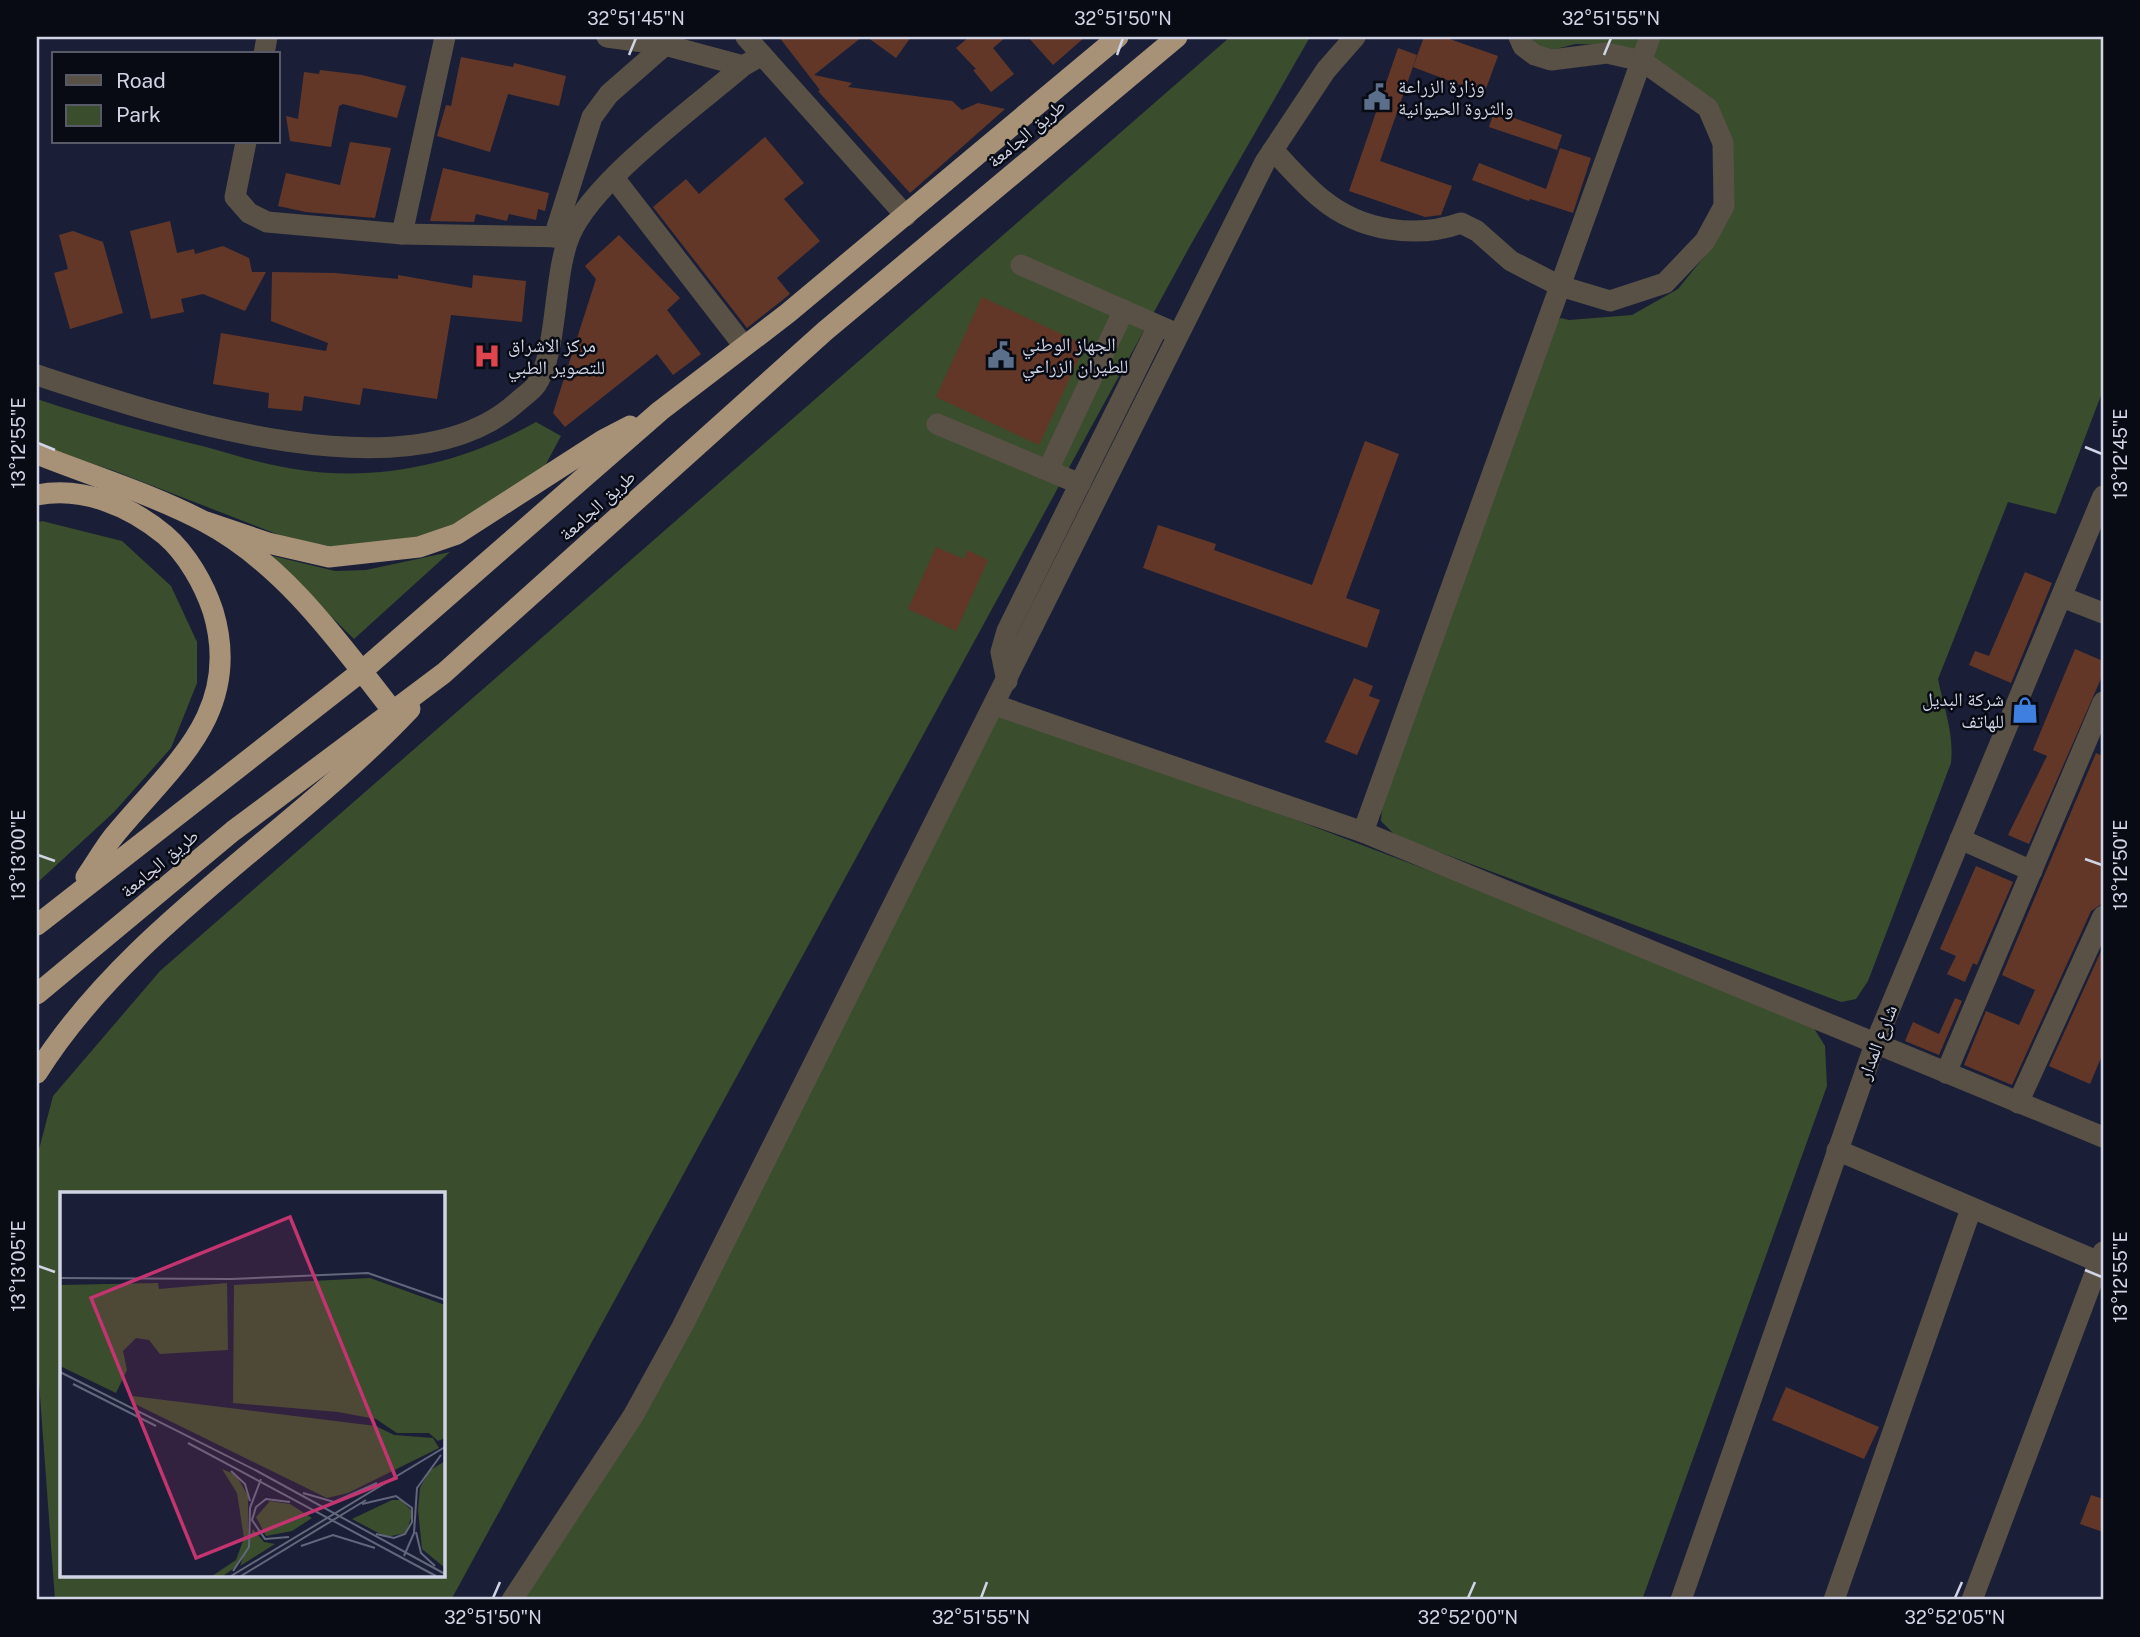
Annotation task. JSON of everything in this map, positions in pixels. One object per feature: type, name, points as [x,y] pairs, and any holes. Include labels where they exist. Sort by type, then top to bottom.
[{"type":"highway","name":"طريق الجامعة","points":[[37,994],[233,831],[444,673],[825,331],[1177,37]]},
{"type":"highway","name":"طريق الجامعة","points":[[37,925],[76,891],[362,671],[660,411],[906,216],[1112,39]]},
{"type":"highway","points":[[37,454],[206,522],[268,543],[329,557],[419,547],[457,534],[603,440],[660,411]]},
{"type":"highway","points":[[37,495],[80,494],[112,503],[143,518],[173,542],[210,601],[219,633],[222,661],[218,685],[197,738],[172,773],[113,838],[76,891]]},
{"type":"highway","points":[[206,522],[267,566],[298,596],[392,710]]},
{"type":"highway","points":[[37,1073],[58,1040],[105,986],[180,914],[324,792],[444,673]]},
{"type":"street","points":[[402,234],[445,37]]},
{"type":"street","points":[[607,37],[665,45],[743,66]]},
{"type":"street","points":[[746,37],[906,216]]},
{"type":"street","points":[[512,1600],[633,1416],[676,1338],[1273,150],[1326,70],[1355,37]]},
{"type":"street","points":[[1273,150],[1324,201],[1361,221],[1401,233],[1437,231],[1461,223],[1478,230],[1511,261],[1560,286],[1610,301],[1665,283],[1705,241],[1724,206],[1723,143],[1708,108],[1642,61],[1607,53],[1551,60],[1535,55],[1523,46],[1519,37]]},
{"type":"street","points":[[1363,832],[1650,37]]},
{"type":"street","points":[[37,375],[131,406],[244,435],[346,448],[403,445],[463,434],[501,416],[536,385],[548,350],[561,237],[592,117],[608,94],[665,45]]},
{"type":"street","points":[[561,237],[614,178],[743,66],[762,55]]},
{"type":"street","points":[[246,144],[235,197],[249,213],[267,222],[402,234],[561,237]]},
{"type":"street","points":[[614,178],[744,346]]},
{"type":"street","points":[[1021,265],[1179,334]]},
{"type":"street","points":[[1048,470],[1124,310]]},
{"type":"street","points":[[1007,681],[1001,652],[1007,631],[1158,326]]},
{"type":"street","points":[[937,424],[1080,484]]},
{"type":"street","name":"شارع المدار","points":[[1681,1600],[1875,1044],[2103,496]]},
{"type":"street","points":[[2062,597],[2103,613]]},
{"type":"street","points":[[1946,1073],[2103,702]]},
{"type":"street","points":[[995,705],[1363,832],[2103,1137]]},
{"type":"street","points":[[1960,839],[2032,871]]},
{"type":"street","points":[[2018,1103],[2103,916]]},
{"type":"street","points":[[1838,1150],[1971,1209],[2101,1257],[1972,1600]]},
{"type":"street","points":[[1834,1600],[1971,1209]]},
{"type":"green space","points":[[1230,37],[1310,37],[1190,246],[451,1600],[55,1600],[37,1355],[37,1157],[53,1096],[160,971]]},
{"type":"green space","points":[[1519,37],[2103,37],[2103,390],[2056,514],[2008,502],[1938,679],[1950,731],[1951,763],[1868,981],[1856,999],[1841,1002],[1396,836],[1381,821],[1383,792],[1550,326],[1561,318],[1569,320],[1632,315],[1678,289],[1712,247],[1726,203],[1708,111],[1607,45],[1576,44],[1543,52]]},
{"type":"green space","points":[[37,399],[121,425],[261,462],[325,473],[419,467],[479,449],[536,422],[561,436],[539,477],[426,540],[334,547],[292,540],[112,470],[37,446]]},
{"type":"green space","points":[[42,521],[122,541],[171,586],[197,642],[197,683],[171,748],[114,812],[37,883],[37,523]]},
{"type":"green space","points":[[450,552],[354,639],[269,555],[335,571],[366,570]]},
{"type":"green space","points":[[995,705],[1805,1014],[1825,1046],[1827,1086],[1642,1600],[512,1600],[633,1416]]},
{"type":"building","points":[[779,37],[862,37],[814,75],[852,83],[848,87],[952,101],[962,110],[978,103],[1005,109],[910,193],[818,91],[820,90]]},
{"type":"building","points":[[867,37],[911,37],[896,58]]},
{"type":"building","points":[[969,37],[1006,37],[993,48],[1014,74],[991,92],[973,70],[976,69],[956,48]]},
{"type":"building","points":[[1028,37],[1085,37],[1053,65]]},
{"type":"building","points":[[1424,37],[1444,37],[1498,56],[1484,94],[1413,67]]},
{"type":"building","points":[[1398,48],[1417,55],[1380,161],[1452,186],[1441,215],[1425,217],[1349,191]]},
{"type":"building","points":[[461,57],[513,67],[514,63],[566,76],[559,106],[508,94],[490,152],[437,136],[446,105],[451,106]]},
{"type":"building","points":[[320,70],[362,75],[406,86],[397,118],[343,104],[339,106],[331,147],[290,141],[286,116],[298,119],[304,72],[319,74]]},
{"type":"building","points":[[1494,111],[1562,135],[1557,150],[1489,127]]},
{"type":"building","points":[[765,137],[804,183],[784,199],[820,241],[777,278],[790,294],[747,328],[653,207],[686,179],[699,194]]},
{"type":"building","points":[[350,142],[391,148],[375,218],[306,212],[278,206],[286,173],[340,185]]},
{"type":"building","points":[[1560,148],[1591,158],[1573,213],[1530,199],[1529,201],[1472,180],[1479,163],[1546,189]]},
{"type":"building","points":[[443,168],[549,193],[545,211],[538,209],[536,220],[509,214],[507,221],[476,214],[474,222],[430,221]]},
{"type":"building","points":[[170,221],[177,253],[194,249],[195,254],[223,246],[249,258],[252,272],[266,272],[245,311],[203,294],[181,299],[184,312],[151,319],[130,231]]},
{"type":"building","points":[[73,231],[103,242],[123,313],[70,329],[54,273],[68,269],[59,235]]},
{"type":"building","points":[[619,235],[680,298],[667,310],[701,354],[673,375],[657,354],[565,427],[553,413],[596,279],[585,266]]},
{"type":"building","points":[[272,272],[335,273],[398,279],[398,275],[472,288],[473,275],[526,281],[522,322],[451,315],[437,399],[363,388],[360,405],[304,396],[302,411],[268,408],[269,393],[213,384],[221,333],[326,351],[328,343],[271,321]]},
{"type":"building","points":[[982,297],[1085,345],[1039,445],[936,397]]},
{"type":"building","points":[[1365,441],[1399,454],[1346,598],[1380,610],[1367,648],[1143,568],[1158,525],[1216,544],[1214,550],[1312,585]]},
{"type":"building","points":[[936,547],[964,559],[967,550],[988,560],[956,631],[908,609]]},
{"type":"building","points":[[2025,572],[2052,583],[2011,683],[1969,665],[1975,651],[1989,656]]},
{"type":"building","points":[[2075,649],[2103,661],[2103,674],[2029,844],[2008,835],[2047,756],[2033,750]]},
{"type":"building","points":[[1354,678],[1373,686],[1369,696],[1380,700],[1357,755],[1325,742]]},
{"type":"building","points":[[2096,753],[2103,756],[2103,903],[2091,911],[2012,1085],[1964,1065],[1986,1011],[2019,1025],[2035,990],[2002,975]]},
{"type":"building","points":[[1976,866],[2013,882],[1977,965],[1973,963],[1965,982],[1947,974],[1956,956],[1940,949]]},
{"type":"building","points":[[2103,947],[2103,1053],[2090,1084],[2049,1066]]},
{"type":"building","points":[[1955,998],[1962,1001],[1939,1055],[1905,1041],[1913,1022],[1939,1034]]},
{"type":"building","points":[[1786,1387],[1879,1427],[1864,1459],[1772,1420]]},
{"type":"building","points":[[2091,1495],[2103,1499],[2103,1532],[2080,1524]]},
{"type":"place","name":"وزارة الزراعة والثروة الحيوانية","points":[[1377,97]]},
{"type":"place","name":"الجهاز الوطني للطيران الزراعي","points":[[1001,355]]},
{"type":"place","name":"مركز الاشراق للتصوير الطبي","points":[[487,356]]},
{"type":"place","name":"شركة البديل للهاتف","points":[[2025,710]]}]
